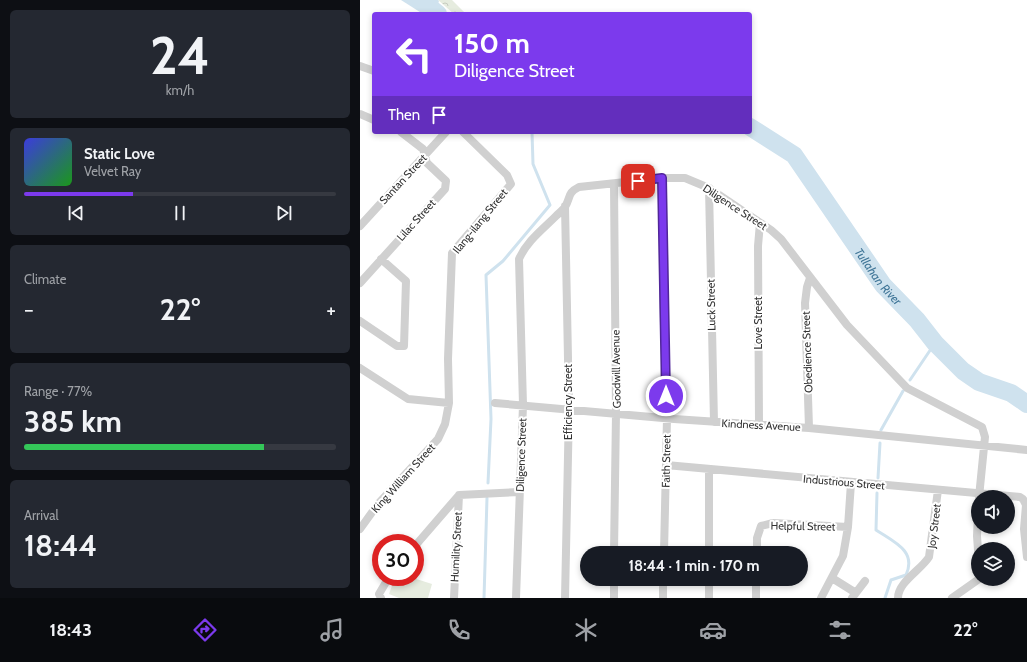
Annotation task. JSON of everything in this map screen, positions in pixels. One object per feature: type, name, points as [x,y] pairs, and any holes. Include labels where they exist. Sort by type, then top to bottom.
[{"type":"street","points":[[360,66],[372,70]]},
{"type":"street","points":[[360,114],[372,119]]},
{"type":"street","name":"Lilac Street","points":[[360,283],[445,189],[446,181],[427,163],[423,149],[404,134]]},
{"type":"street","name":"Santan Street","points":[[360,226],[444,134]]},
{"type":"street","name":"Ilang-ilang Street","points":[[449,403],[448,359],[452,253],[511,184],[507,175],[465,134]]},
{"type":"street","name":"Diligence Street","points":[[516,598],[522,405],[519,259],[523,251],[535,236],[565,206],[572,191],[579,187],[662,178],[685,178],[709,188],[760,223],[780,239],[847,325],[895,378],[907,388],[980,425],[985,434],[981,490]]},
{"type":"street","name":"Faith Street","points":[[662,178],[663,295],[667,418],[664,546]]},
{"type":"street","name":"Goodwill Avenue","points":[[614,184],[616,413],[614,546]]},
{"type":"street","name":"Luck Street","points":[[709,188],[714,422]]},
{"type":"street","name":"Efficiency Street","points":[[565,206],[569,409],[565,598]]},
{"type":"street","name":"Love Street","points":[[759,424],[758,246],[760,223]]},
{"type":"street","points":[[360,321],[397,346],[404,346],[406,281],[381,260]]},
{"type":"street","name":"Obedience Street","points":[[810,278],[805,302],[810,428]]},
{"type":"street","points":[[360,368],[408,400],[449,403]]},
{"type":"street","name":"King William Street","points":[[360,529],[378,504],[438,439],[445,424],[449,403]]},
{"type":"street","name":"Kindness Avenue","points":[[495,403],[714,422],[810,428],[1027,450]]},
{"type":"street","name":"Industrious Street","points":[[666,465],[971,494]]},
{"type":"street","points":[[709,546],[710,470]]},
{"type":"street","points":[[821,598],[843,556],[848,527],[851,483]]},
{"type":"street","name":"Joy Street","points":[[898,598],[901,587],[925,564],[929,557],[938,490]]},
{"type":"street","points":[[424,536],[459,495],[519,492]]},
{"type":"street","name":"Humility Street","points":[[454,598],[459,495]]},
{"type":"street","name":"Industrious Street","points":[[1015,498],[1023,499],[1026,505],[1024,534],[1027,557]]},
{"type":"street","name":"Helpful Street","points":[[757,546],[757,538],[761,526],[773,524],[848,527]]},
{"type":"street","points":[[832,578],[854,595],[865,581]]},
{"type":"street","points":[[952,598],[971,585]]},
{"type":"street","points":[[381,598],[379,594],[384,586]]},
{"type":"street","points":[[614,586],[614,598]]},
{"type":"street","points":[[663,586],[663,598]]},
{"type":"street","points":[[709,586],[709,598]]},
{"type":"street","points":[[756,586],[756,598]]},
{"type":"green space","points":[[438,0],[452,0],[464,12],[452,12]]},
{"type":"green space","points":[[424,581],[432,584],[428,598],[399,598],[389,594],[392,586],[424,586]]},
{"type":"water","points":[[401,0],[439,1],[435,12],[420,12]]},
{"type":"waterway","name":"Tullahan River","points":[[421,0],[436,12]]},
{"type":"waterway","name":"Tullahan River","points":[[752,128],[794,155],[883,285],[917,320],[935,343],[963,371],[979,382],[1011,393],[1027,404]]},
{"type":"waterway","points":[[488,483],[491,419],[486,275],[503,261],[550,205],[533,164],[532,134]]},
{"type":"waterway","points":[[910,380],[935,343]]},
{"type":"waterway","points":[[881,430],[903,391]]},
{"type":"waterway","points":[[878,478],[880,443]]},
{"type":"waterway","points":[[877,493],[876,530],[902,548],[906,553],[909,567],[906,575],[891,580],[885,598]]},
{"type":"waterway","points":[[484,598],[487,498]]},
{"type":"route","points":[[638,181],[662,178],[666,396]]}]
